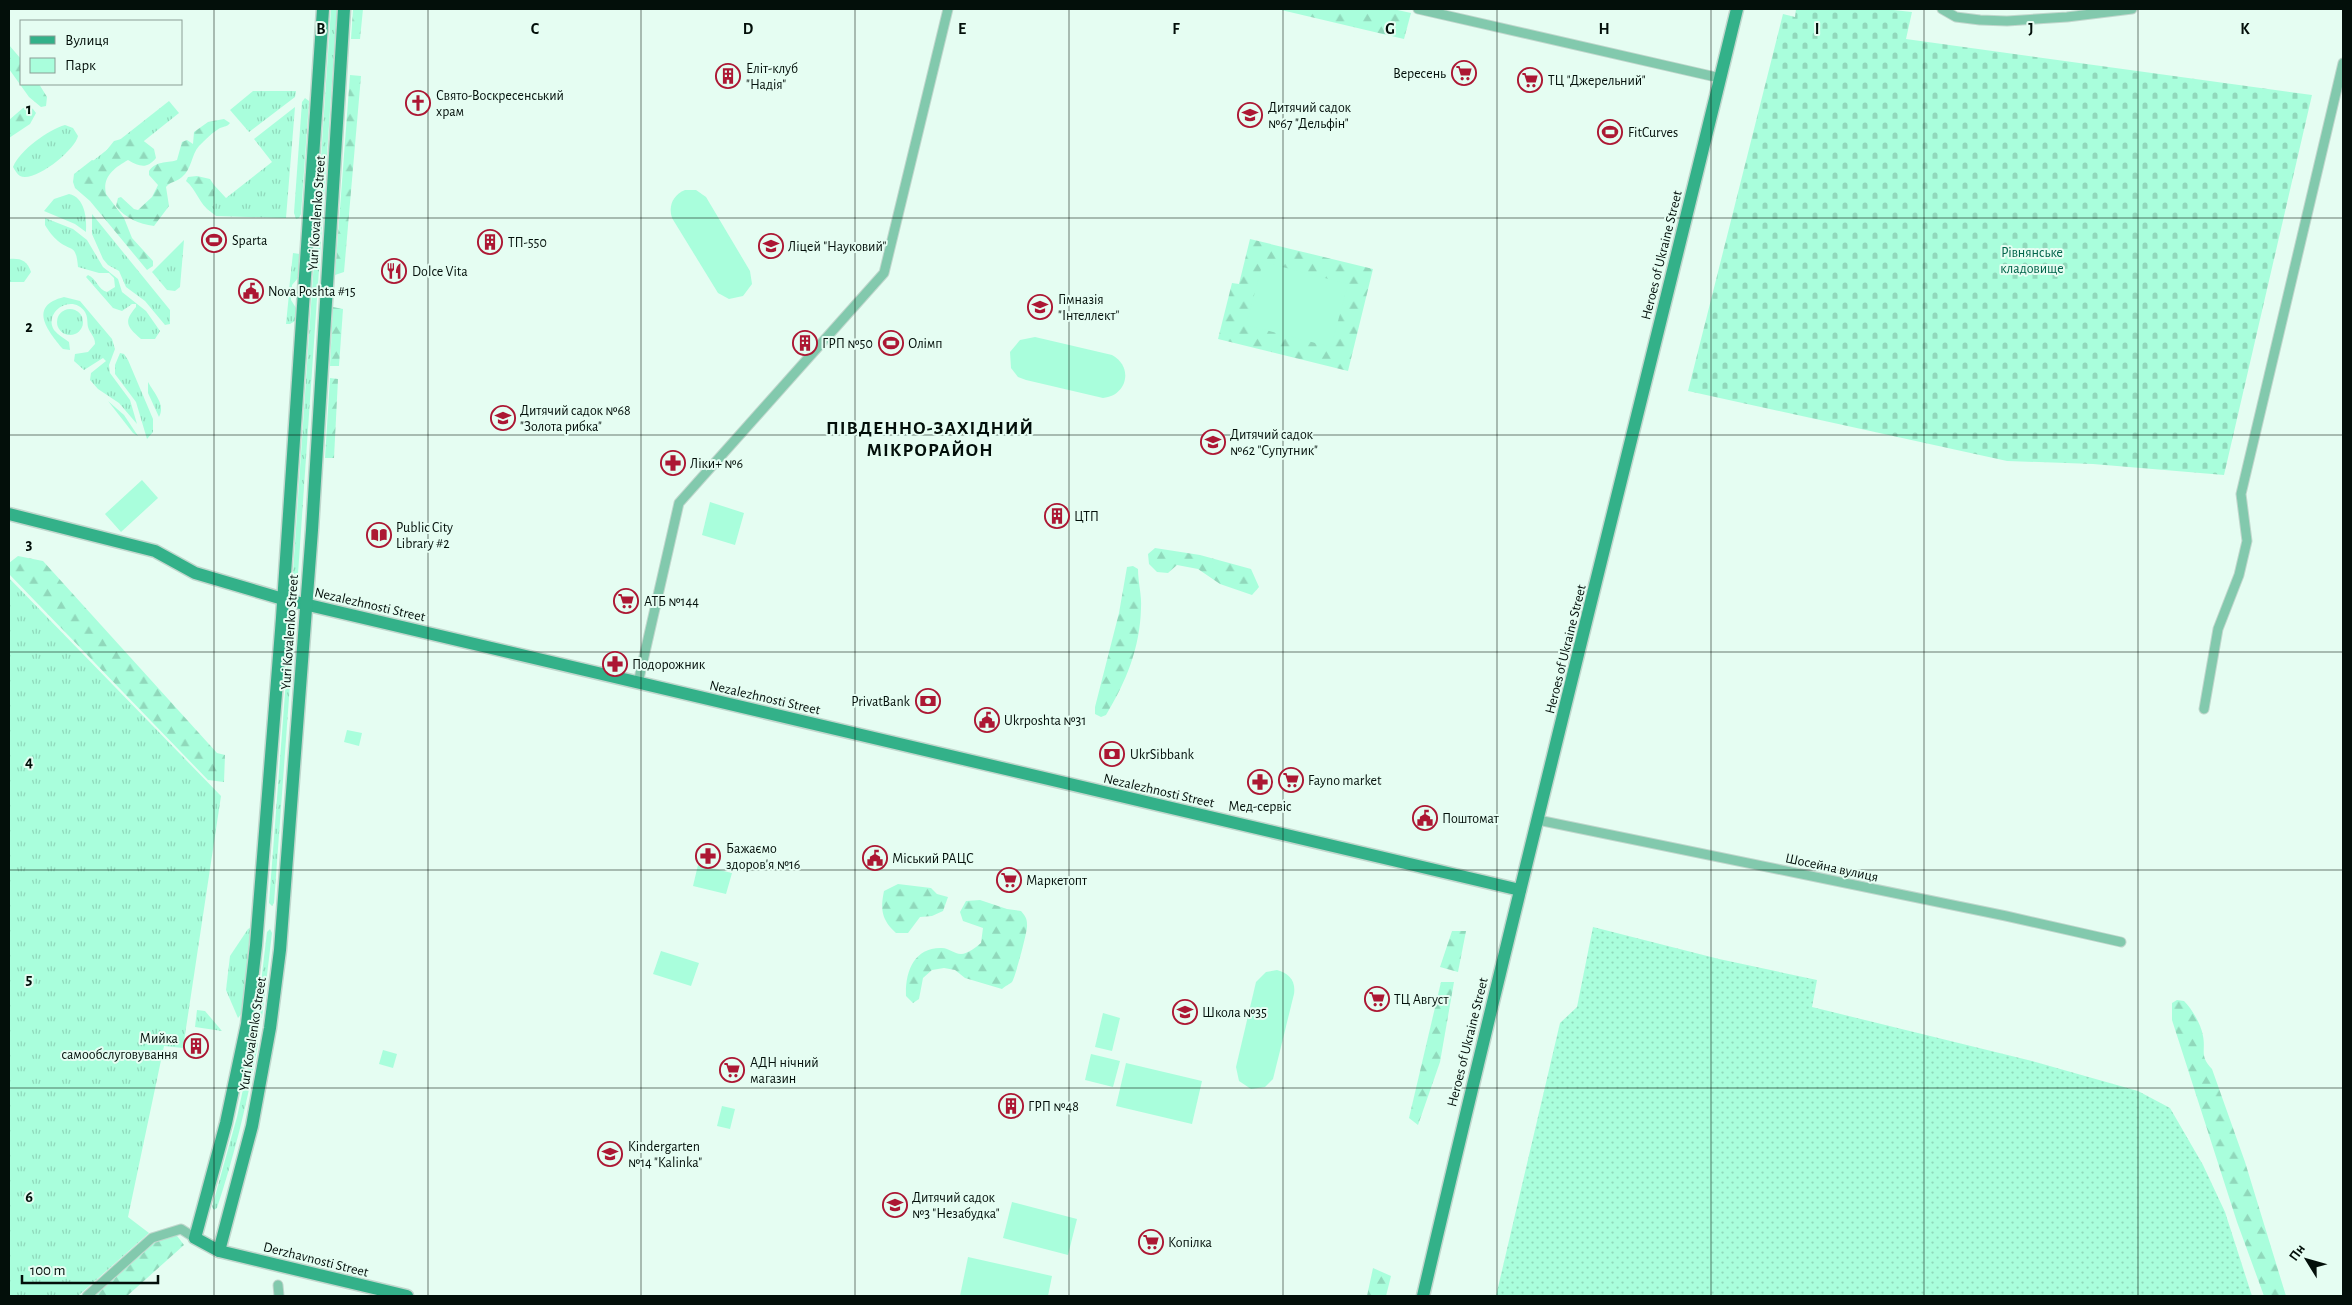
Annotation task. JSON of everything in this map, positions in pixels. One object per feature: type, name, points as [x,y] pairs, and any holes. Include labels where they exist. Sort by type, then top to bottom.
[{"type":"main road","name":"Yuri Kovalenko Street","points":[[195,1238],[226,1123],[247,1024],[256,945],[283,599],[323,9]]},
{"type":"main road","name":"Yuri Kovalenko Street","points":[[219,1251],[252,1126],[270,1028],[280,950],[306,604],[344,9]]},
{"type":"main road","name":"Heroes of Ukraine Street","points":[[1423,1296],[1520,890],[1737,9]]},
{"type":"main road","name":"Nezalezhnosti Street","points":[[9,514],[155,551],[195,573],[283,599],[1520,890]]},
{"type":"main road","name":"Derzhavnosti Street","points":[[195,1238],[219,1251],[407,1296]]},
{"type":"street","points":[[638,683],[679,503],[884,273],[948,9]]},
{"type":"street","points":[[1418,9],[1720,78]]},
{"type":"street","points":[[1942,9],[1956,17],[2008,21],[2067,17],[2132,9]]},
{"type":"street","points":[[2204,709],[2218,629],[2239,576],[2247,541],[2241,494],[2343,63]]},
{"type":"street","name":"Шосейна вулиця","points":[[1538,820],[2006,916],[2121,942]]},
{"type":"street","points":[[88,1296],[152,1238],[181,1229],[195,1238]]},
{"type":"street","points":[[278,1285],[279,1296]]},
{"type":"green space","points":[[331,9],[337,9],[298,574],[296,576],[293,573]]},
{"type":"green space","points":[[353,9],[363,9],[360,39],[351,39]]},
{"type":"green space","points":[[1277,9],[1393,9],[1411,13],[1404,39]]},
{"type":"green space","name":"Рівнянське кладовище","points":[[1796,9],[1884,9],[1912,12],[1906,39],[2312,95],[2224,475],[2093,464],[2007,461],[1688,391],[1783,14],[1795,17]]},
{"type":"green space","points":[[9,45],[20,58],[20,84],[9,69]]},
{"type":"green space","points":[[350,75],[361,76],[344,272],[335,275]]},
{"type":"green space","points":[[20,85],[40,85],[47,97],[46,106],[41,107],[29,97]]},
{"type":"green space","points":[[253,91],[296,91],[295,97],[249,132],[230,110]]},
{"type":"green space","points":[[305,98],[309,101],[301,214],[296,219],[294,213],[302,102]]},
{"type":"green space","points":[[169,101],[179,113],[85,188],[75,175]]},
{"type":"green space","points":[[28,107],[36,113],[30,124],[9,138],[9,120],[23,108]]},
{"type":"green space","points":[[295,107],[286,218],[216,216],[206,208],[210,210],[214,203],[214,185],[226,198],[272,162],[254,139]]},
{"type":"green space","points":[[224,119],[230,123],[220,128],[199,146],[185,174],[166,187],[169,206],[154,226],[133,220],[116,206],[118,198],[121,197],[134,209],[138,210],[152,197],[158,185],[149,175],[149,171],[155,165],[177,160],[182,142],[187,140],[193,144],[194,132],[208,122]]},
{"type":"green space","points":[[65,125],[73,128],[78,136],[70,149],[54,164],[35,175],[20,176],[13,167],[22,154],[43,136]]},
{"type":"green space","points":[[136,135],[154,149],[156,158],[150,164],[143,166],[128,160],[110,174],[105,188],[106,194],[124,218],[132,238],[153,261],[153,266],[147,270],[90,201],[75,188],[73,182],[74,174],[92,160],[105,164],[109,160],[106,151],[114,141]]},
{"type":"green space","points":[[197,176],[210,179],[214,185],[214,203],[210,211],[203,205],[193,188],[186,181],[188,177]]},
{"type":"green space","points":[[685,190],[696,190],[706,197],[750,271],[752,284],[743,296],[729,299],[718,293],[672,218],[672,201]]},
{"type":"green space","points":[[69,194],[79,199],[82,204],[86,221],[86,232],[75,224],[44,211],[54,199]]},
{"type":"green space","points":[[92,214],[170,310],[170,324],[165,325],[145,301],[126,287],[119,271],[108,265],[103,259],[92,234]]},
{"type":"green space","points":[[45,218],[73,229],[87,240],[103,267],[118,279],[122,292],[146,311],[160,331],[155,339],[141,339],[132,331],[128,321],[136,304],[132,304],[122,311],[113,308],[86,277],[88,275],[94,279],[107,292],[115,287],[114,278],[109,273],[99,273],[78,267],[74,251],[52,235],[45,225]]},
{"type":"green space","points":[[1250,239],[1373,269],[1348,371],[1218,339],[1232,283],[1239,284]]},
{"type":"green space","points":[[184,240],[180,287],[175,291],[167,290],[152,272]]},
{"type":"green space","points":[[293,253],[300,254],[298,278],[292,285],[292,291],[289,290]]},
{"type":"green space","points":[[9,259],[20,260],[27,265],[31,272],[24,282],[9,282]]},
{"type":"green space","points":[[1263,262],[1348,284],[1331,347],[1246,325]]},
{"type":"green space","points":[[289,294],[296,308],[295,321],[286,324]]},
{"type":"green space","points":[[64,297],[80,301],[112,339],[115,349],[109,365],[110,373],[130,400],[137,424],[119,403],[98,389],[90,380],[91,373],[106,361],[103,358],[84,370],[74,361],[75,354],[88,352],[95,344],[88,327],[85,312],[74,304],[67,304],[56,311],[53,316],[54,330],[69,342],[70,350],[63,349],[51,334],[44,319],[46,306]]},
{"type":"green space","points":[[333,307],[343,309],[339,366],[330,366]]},
{"type":"green space","points":[[70,309],[79,313],[83,322],[79,331],[70,335],[61,331],[57,322],[61,313]]},
{"type":"green space","points":[[1035,337],[1112,355],[1119,360],[1125,373],[1122,387],[1118,392],[1103,398],[1018,377],[1011,368],[1010,352],[1020,340]]},
{"type":"green space","points":[[120,353],[124,354],[128,360],[153,419],[153,432],[147,439],[136,402],[115,374],[115,365]]},
{"type":"green space","points":[[330,378],[338,379],[334,458],[325,458]]},
{"type":"green space","points":[[148,382],[160,404],[161,413],[159,417],[148,393]]},
{"type":"green space","points":[[108,401],[124,415],[138,436],[133,433]]},
{"type":"green space","points":[[142,480],[158,498],[121,532],[105,514]]},
{"type":"green space","points":[[710,502],[744,513],[735,545],[702,535]]},
{"type":"green space","points":[[1155,548],[1200,555],[1251,569],[1259,587],[1252,595],[1220,584],[1198,569],[1177,565],[1168,573],[1157,572],[1149,564],[1148,554]]},
{"type":"green space","points":[[18,556],[43,561],[217,753],[225,755],[224,782],[208,780],[9,574],[9,563]]},
{"type":"green space","points":[[1133,566],[1138,569],[1141,599],[1138,637],[1131,664],[1120,690],[1106,715],[1101,717],[1095,714],[1095,707],[1119,613],[1127,567]]},
{"type":"green space","points":[[9,578],[221,796],[183,1048],[164,1046],[128,1217],[149,1233],[78,1296],[9,1296]]},
{"type":"green space","points":[[290,628],[294,630],[274,903],[272,906],[269,903]]},
{"type":"green space","points":[[347,730],[362,733],[359,746],[344,742]]},
{"type":"green space","points":[[698,865],[732,873],[726,894],[693,886]]},
{"type":"green space","points":[[898,884],[931,888],[937,894],[948,897],[943,911],[932,916],[920,917],[908,933],[896,933],[885,919],[882,904],[884,891]]},
{"type":"green space","points":[[980,900],[1007,909],[1021,911],[1025,916],[1027,925],[1026,935],[1012,982],[1002,989],[965,978],[955,970],[944,968],[932,970],[923,978],[919,999],[913,1003],[906,996],[906,987],[910,970],[918,956],[932,949],[942,948],[958,954],[964,954],[981,943],[983,928],[963,921],[960,912],[966,901]]},
{"type":"green space","points":[[1593,927],[1719,959],[1817,980],[1812,1007],[2032,1061],[2138,1091],[2170,1108],[2203,1165],[2225,1212],[2252,1296],[1496,1296],[1560,1023],[1577,1007]]},
{"type":"green space","points":[[250,928],[252,931],[242,1013],[238,1018],[226,990],[230,956]]},
{"type":"green space","points":[[270,929],[272,933],[262,1017],[260,1019],[257,1016],[267,932]]},
{"type":"green space","points":[[1452,931],[1466,931],[1458,972],[1440,967]]},
{"type":"green space","points":[[661,951],[699,963],[691,986],[653,974]]},
{"type":"green space","points":[[1277,970],[1291,978],[1294,985],[1294,994],[1273,1079],[1265,1087],[1251,1089],[1239,1081],[1236,1067],[1256,982],[1266,972]]},
{"type":"green space","points":[[1441,982],[1454,982],[1440,1062],[1418,1125],[1409,1118]]},
{"type":"green space","points":[[2177,1000],[2184,1001],[2187,1004],[2196,1017],[2202,1031],[2204,1056],[2212,1069],[2245,1162],[2286,1296],[2264,1296],[2237,1222],[2172,1020],[2172,1003]]},
{"type":"green space","points":[[197,1010],[205,1011],[222,1031],[195,1027]]},
{"type":"green space","points":[[1103,1013],[1120,1018],[1112,1051],[1095,1047]]},
{"type":"green space","points":[[256,1041],[258,1044],[250,1085],[230,1167],[217,1208],[214,1210],[212,1207],[237,1117],[253,1043]]},
{"type":"green space","points":[[383,1050],[397,1054],[393,1068],[379,1064]]},
{"type":"green space","points":[[1091,1054],[1120,1061],[1113,1087],[1085,1080]]},
{"type":"green space","points":[[1126,1063],[1202,1081],[1192,1124],[1116,1106]]},
{"type":"green space","points":[[722,1106],[735,1109],[730,1129],[717,1126]]},
{"type":"green space","points":[[1012,1202],[1077,1219],[1068,1255],[1003,1238]]},
{"type":"green space","points":[[171,1228],[184,1245],[127,1296],[95,1296]]},
{"type":"green space","points":[[968,1257],[1052,1276],[1048,1296],[960,1296]]},
{"type":"green space","points":[[1373,1268],[1391,1276],[1386,1296],[1367,1296]]},
{"type":"place","name":"Вересень","points":[[1464,73]]},
{"type":"place","name":"Еліт-клуб \"Надія\"","points":[[728,76]]},
{"type":"place","name":"ТЦ \"Джерельний\"","points":[[1530,80]]},
{"type":"place","name":"Свято-Воскресенський храм","points":[[418,103]]},
{"type":"place","name":"Дитячий садок №67 \"Дельфін\"","points":[[1250,115]]},
{"type":"place","name":"FitCurves","points":[[1610,132]]},
{"type":"place","name":"Sparta","points":[[214,240]]},
{"type":"place","name":"ТП-550","points":[[490,242]]},
{"type":"place","name":"Ліцей \"Науковий\"","points":[[771,246]]},
{"type":"place","name":"Dolce Vita","points":[[394,271]]},
{"type":"place","name":"Nova Poshta #15","points":[[251,291]]},
{"type":"place","name":"Гімназія \"Інтеллект\"","points":[[1040,307]]},
{"type":"place","name":"ГРП №50","points":[[805,343]]},
{"type":"place","name":"Олімп","points":[[891,343]]},
{"type":"place","name":"Дитячий садок №68 \"Золота рибка\"","points":[[503,418]]},
{"type":"place","name":"Дитячий садок №62 \"Супутник\"","points":[[1213,442]]},
{"type":"place","name":"Ліки+ №6","points":[[673,463]]},
{"type":"place","name":"ЦТП","points":[[1057,516]]},
{"type":"place","name":"Public City Library #2","points":[[379,535]]},
{"type":"place","name":"АТБ №144","points":[[626,601]]},
{"type":"place","name":"Подорожник","points":[[615,664]]},
{"type":"place","name":"PrivatBank","points":[[928,701]]},
{"type":"place","name":"Ukrposhta №31","points":[[987,720]]},
{"type":"place","name":"UkrSibbank","points":[[1112,754]]},
{"type":"place","name":"Fayno market","points":[[1291,780]]},
{"type":"place","name":"Мед-сервіс","points":[[1260,782]]},
{"type":"place","name":"Поштомат","points":[[1425,818]]},
{"type":"place","name":"Бажаємо здоров'я №16","points":[[708,856]]},
{"type":"place","name":"Міський РАЦС","points":[[875,858]]},
{"type":"place","name":"Маркетопт","points":[[1009,880]]},
{"type":"place","name":"ТЦ Август","points":[[1377,999]]},
{"type":"place","name":"Школа №35","points":[[1185,1012]]},
{"type":"place","name":"Мийка самообслуговування","points":[[196,1046]]},
{"type":"place","name":"АДН нічний магазин","points":[[732,1070]]},
{"type":"place","name":"ГРП №48","points":[[1011,1106]]},
{"type":"place","name":"Kindergarten №14 \"Kalinka\"","points":[[610,1154]]},
{"type":"place","name":"Дитячий садок №3 \"Незабудка\"","points":[[895,1205]]},
{"type":"place","name":"Копілка","points":[[1151,1242]]},
{"type":"district","name":"ПІВДЕННО-ЗАХІДНИЙ МІКРОРАЙОН","points":[[930,438]]}]
